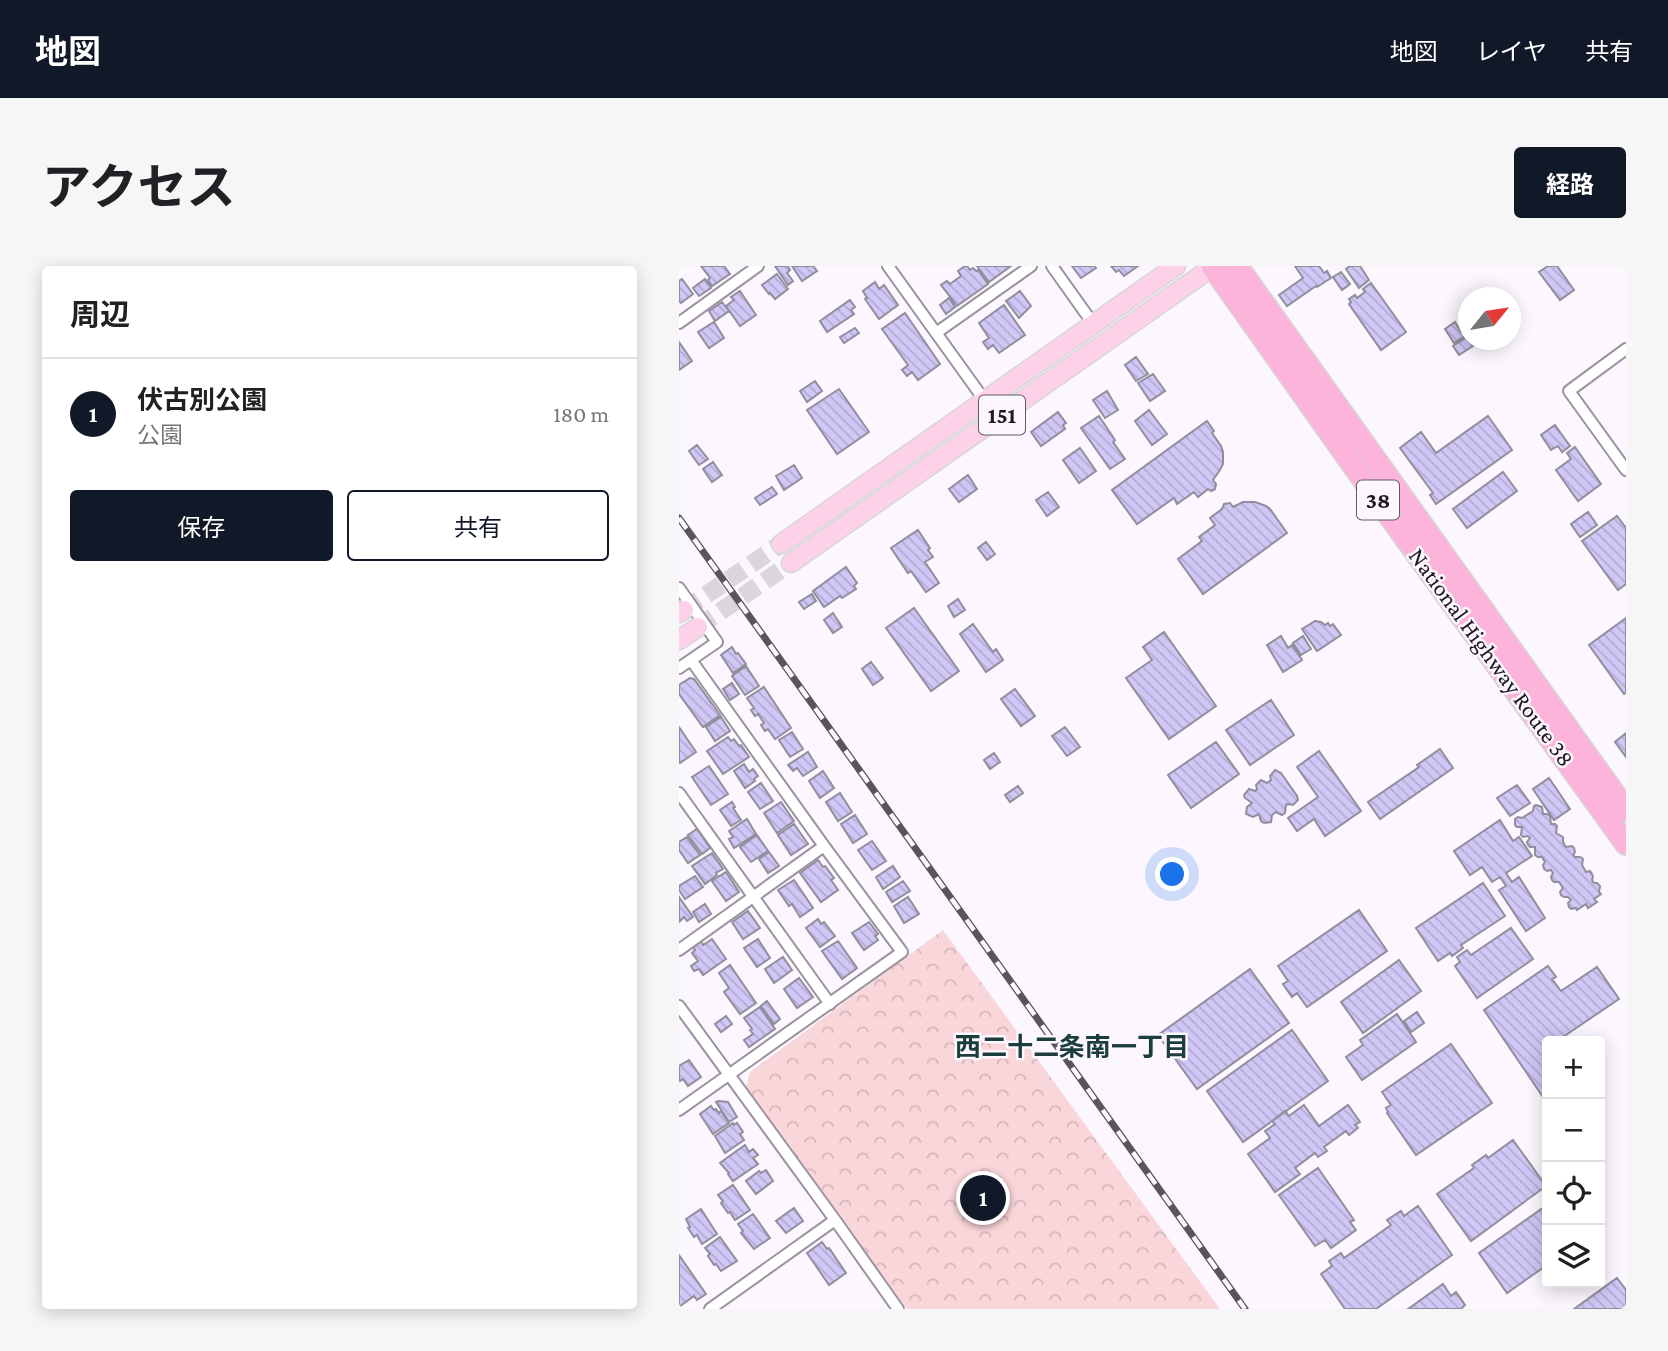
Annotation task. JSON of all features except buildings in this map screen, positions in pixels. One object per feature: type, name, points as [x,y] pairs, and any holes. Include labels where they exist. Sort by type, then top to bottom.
[{"type":"highway","name":"National Highway Route 38","points":[[1237,266],[1626,810]]},
{"type":"highway","name":"National Highway Route 38","points":[[1213,267],[1626,844]]},
{"type":"main road","name":"151","points":[[781,544],[1176,266]]},
{"type":"main road","name":"151","points":[[791,563],[1213,267]]},
{"type":"main road","points":[[679,640],[698,627]]},
{"type":"street","points":[[679,323],[758,266]]},
{"type":"street","points":[[888,266],[985,401]]},
{"type":"street","points":[[936,333],[1031,266]]},
{"type":"street","points":[[1052,266],[1094,325]]},
{"type":"street","points":[[1626,349],[1569,391],[1626,470]]},
{"type":"street","points":[[679,588],[717,642],[679,668]]},
{"type":"street","points":[[679,1110],[902,952],[691,660]]},
{"type":"street","points":[[679,793],[830,1004]]},
{"type":"street","points":[[679,950],[824,846]]},
{"type":"street","points":[[679,1006],[898,1309]]},
{"type":"street","points":[[710,1309],[835,1220]]},
{"type":"green space","points":[[943,930],[1220,1309],[907,1309],[746,1088],[750,1072]]},
{"type":"tunnel","points":[[684,610],[781,544]]},
{"type":"tunnel","points":[[698,627],[791,563]]},
{"type":"railway","points":[[679,518],[1245,1309]]},
{"type":"place","name":"伏古別公園","points":[[983,1198]]},
{"type":"district","name":"西二十二条南一丁目","points":[[1072,1047]]}]
